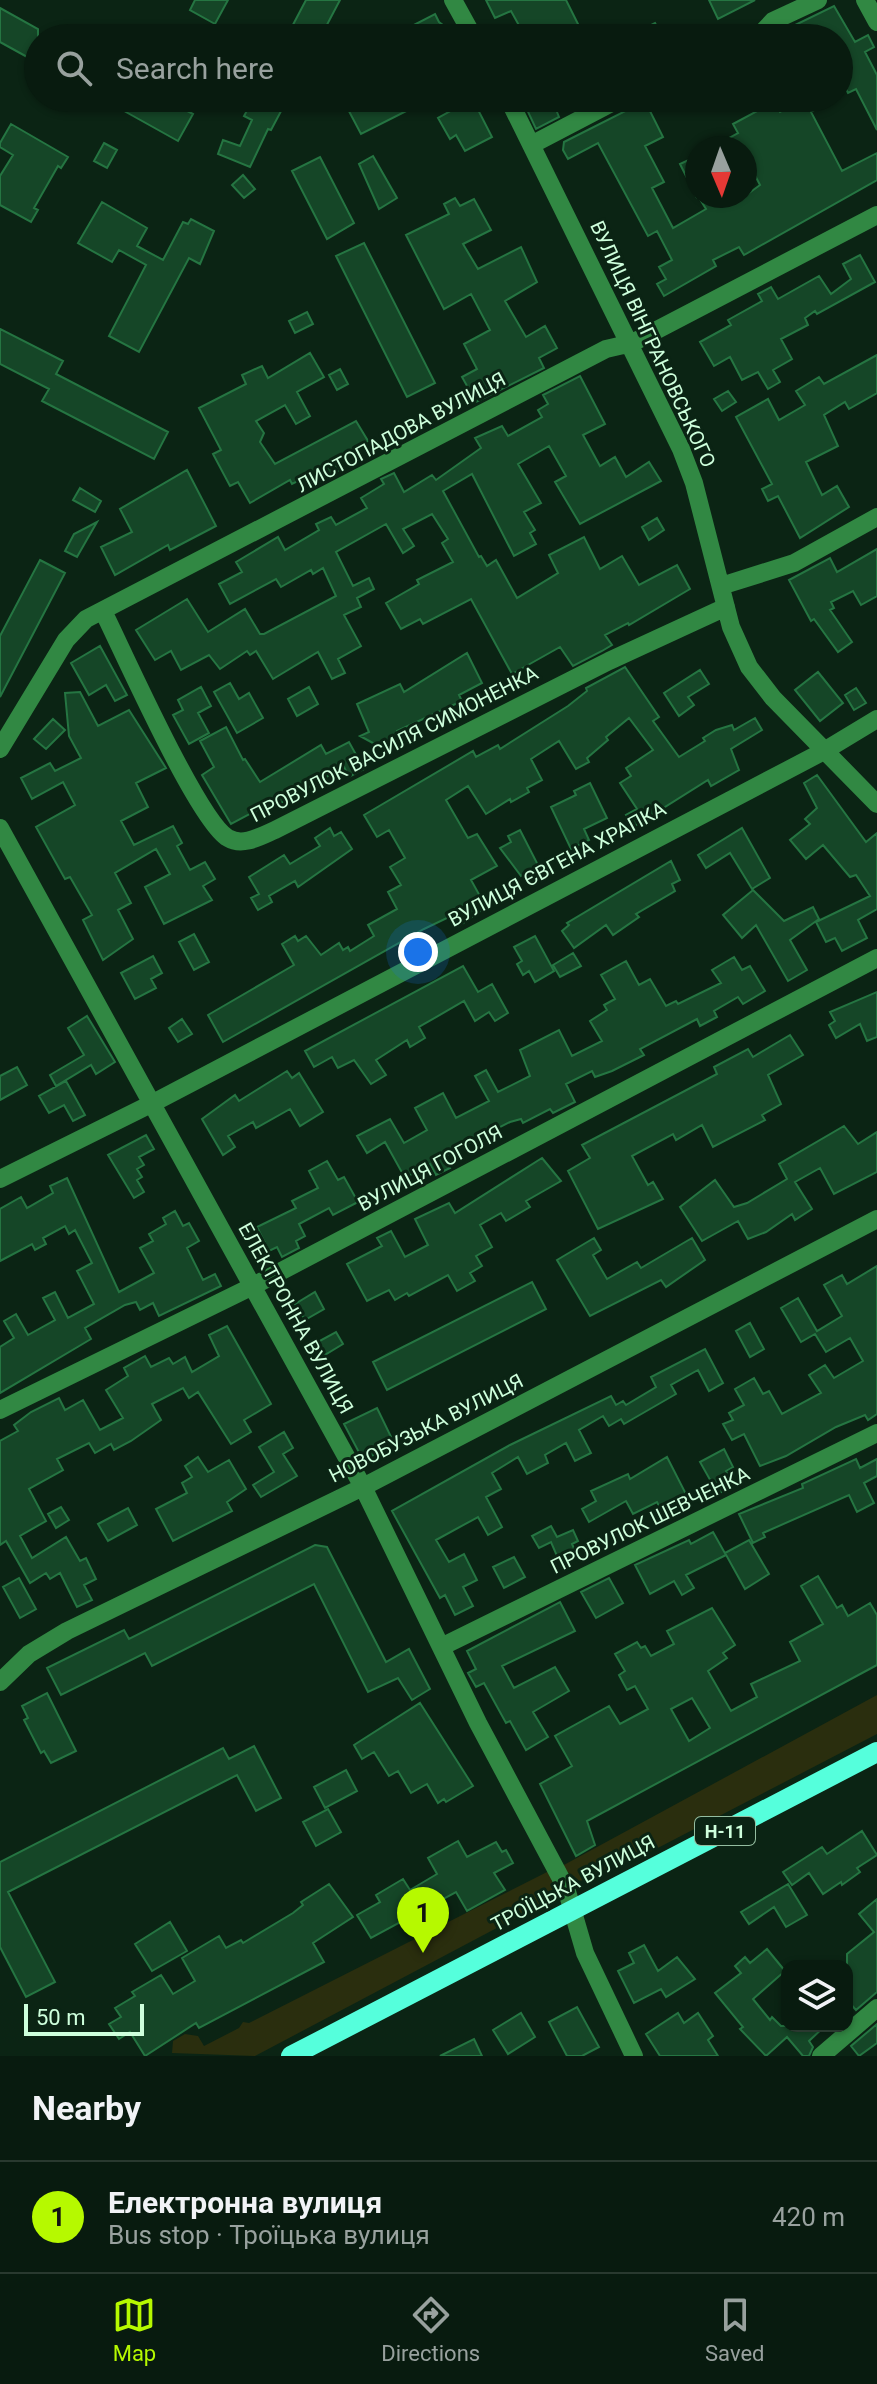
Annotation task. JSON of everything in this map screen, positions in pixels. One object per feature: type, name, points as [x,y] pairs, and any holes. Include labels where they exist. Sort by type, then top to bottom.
[{"type":"main road","name":"ТРОЇЦЬКА ВУЛИЦЯ","points":[[291,2056],[877,1752]]},
{"type":"street","points":[[453,0],[466,24]]},
{"type":"street","points":[[770,24],[818,0]]},
{"type":"street","points":[[865,0],[877,22]]},
{"type":"street","name":"ВУЛИЦЯ ВІНГРАНОВСЬКОГО","points":[[516,112],[632,343],[694,483],[726,607],[749,667],[824,751],[877,804]]},
{"type":"street","points":[[533,144],[594,112]]},
{"type":"street","name":"ЛИСТОПАДОВА ВУЛИЦЯ","points":[[0,749],[66,640],[86,619],[606,349],[632,343],[877,215]]},
{"type":"street","points":[[721,586],[794,563],[877,517]]},
{"type":"street","name":"ПРОВУЛОК ВАСИЛЯ СИМОНЕНКА","points":[[103,611],[199,805],[227,838],[241,841],[253,840],[275,830],[596,668],[726,607]]},
{"type":"street","name":"ВУЛИЦЯ ЄВГЕНА ХРАПКА","points":[[0,1179],[153,1103],[824,751],[877,719]]},
{"type":"street","name":"ЕЛЕКТРОННА ВУЛИЦЯ","points":[[0,828],[363,1487],[441,1647],[566,1888],[594,1976],[634,2056]]},
{"type":"street","name":"ВУЛИЦЯ ГОГОЛЯ","points":[[0,1410],[253,1286],[877,958]]},
{"type":"street","name":"НОВОБУЗЬКА ВУЛИЦЯ","points":[[0,1682],[29,1654],[67,1631],[363,1487],[877,1219]]},
{"type":"street","name":"ПРОВУЛОК ШЕВЧЕНКА","points":[[441,1647],[877,1433]]},
{"type":"street","points":[[821,2056],[877,2008]]},
{"type":"green space","points":[[877,1695],[877,1734],[652,1851],[586,1880],[576,1881],[562,1866]]},
{"type":"green space","points":[[549,1871],[558,1891],[548,1901],[255,2056],[172,2053],[173,2041],[185,2034],[198,2036],[204,2046],[239,2028],[243,2022],[249,2023]]},
{"type":"building","points":[[195,0],[228,0],[215,24],[190,10]]},
{"type":"building","points":[[306,0],[340,0],[327,24],[293,24]]},
{"type":"building","points":[[486,0],[566,0],[578,24],[518,24],[511,11],[495,18]]},
{"type":"building","points":[[709,0],[755,0],[718,19]]},
{"type":"building","points":[[834,6],[844,24],[797,24]]},
{"type":"building","points":[[0,8],[29,24],[24,24],[24,55],[0,42]]},
{"type":"building","points":[[435,14],[442,24],[416,24]]},
{"type":"building","points":[[868,35],[874,47],[865,52],[877,75],[877,130],[856,89],[853,90],[853,39],[855,42]]},
{"type":"building","points":[[126,112],[193,114],[178,141]]},
{"type":"building","points":[[246,112],[281,112],[271,130],[268,129],[250,167],[218,154],[223,140],[240,146],[252,120],[244,116]]},
{"type":"building","points":[[349,112],[404,112],[361,134]]},
{"type":"building","points":[[449,112],[479,112],[492,137],[465,151],[456,135],[450,139],[438,118]]},
{"type":"building","points":[[528,112],[557,112],[559,117],[536,129]]},
{"type":"building","points":[[623,112],[650,112],[663,137],[645,146],[664,182],[652,188],[673,228],[705,208],[757,208],[757,187],[760,185],[757,179],[757,136],[733,136],[738,133],[733,124],[755,112],[811,112],[842,171],[877,153],[877,180],[744,255],[739,247],[713,260],[716,266],[664,296],[657,284],[666,279],[659,267],[672,260],[657,231],[648,236],[598,143],[568,159],[563,150],[564,142]]},
{"type":"building","points":[[11,124],[68,157],[61,168],[58,166],[34,208],[38,210],[31,222],[0,205],[0,176],[13,155],[0,147],[0,143]]},
{"type":"building","points":[[104,143],[117,150],[107,168],[94,161]]},
{"type":"building","points":[[373,156],[397,198],[379,209],[359,164]]},
{"type":"building","points":[[320,157],[354,223],[327,239],[292,171]]},
{"type":"building","points":[[243,175],[255,189],[244,198],[232,185]]},
{"type":"building","points":[[455,198],[460,206],[474,199],[491,230],[463,244],[478,269],[521,247],[537,282],[505,301],[526,337],[545,326],[557,348],[539,358],[544,368],[476,402],[462,377],[477,369],[464,344],[490,330],[471,294],[444,309],[406,235],[449,214],[444,204]]},
{"type":"building","points":[[102,202],[147,228],[137,246],[163,260],[183,222],[188,224],[191,219],[214,231],[200,264],[189,258],[139,352],[109,336],[146,265],[119,250],[112,262],[78,243]]},
{"type":"building","points":[[364,243],[435,383],[407,397],[336,256]]},
{"type":"building","points":[[860,255],[875,282],[817,314],[815,311],[805,318],[808,325],[781,339],[792,359],[773,370],[780,382],[768,389],[758,372],[742,380],[730,357],[714,366],[700,342],[731,325],[728,320],[762,301],[758,294],[771,287],[778,299],[819,276],[831,294],[851,279],[843,264]]},
{"type":"building","points":[[307,312],[313,324],[295,333],[289,321]]},
{"type":"building","points":[[0,329],[63,361],[56,374],[168,432],[154,459],[42,401],[49,389],[0,364]]},
{"type":"building","points":[[310,353],[324,377],[297,392],[310,416],[296,424],[285,405],[256,421],[264,433],[260,442],[275,464],[356,421],[368,441],[332,461],[338,471],[321,481],[316,472],[292,484],[290,480],[250,503],[238,482],[230,486],[213,454],[221,450],[199,408],[246,384],[242,375],[262,366],[268,378]]},
{"type":"building","points":[[877,355],[877,393],[849,409],[845,402],[824,415],[838,446],[806,462],[822,495],[837,486],[849,507],[800,538],[778,496],[768,501],[762,489],[772,484],[736,417],[768,399],[779,420],[805,405],[796,391],[819,377],[824,384]]},
{"type":"building","points":[[340,369],[348,384],[337,390],[329,375]]},
{"type":"building","points":[[580,376],[605,424],[583,435],[600,466],[615,457],[626,477],[649,462],[661,481],[580,524],[555,482],[566,476],[549,446],[518,464],[541,503],[524,512],[535,530],[530,533],[536,544],[514,556],[472,474],[443,491],[479,557],[487,566],[496,560],[517,598],[558,573],[549,555],[584,537],[600,569],[622,556],[639,585],[677,565],[690,589],[629,625],[605,635],[612,645],[602,651],[573,666],[560,647],[512,674],[471,599],[423,624],[420,619],[401,629],[386,603],[419,584],[417,580],[453,562],[442,543],[448,539],[432,514],[403,529],[414,546],[403,553],[386,524],[336,552],[353,586],[369,578],[374,589],[357,598],[361,607],[344,615],[361,646],[338,659],[345,673],[332,679],[318,652],[273,679],[256,651],[250,655],[247,651],[220,669],[209,655],[181,670],[171,651],[155,660],[136,630],[187,599],[208,632],[245,609],[260,634],[264,634],[336,596],[323,568],[313,574],[311,570],[281,587],[276,579],[230,604],[219,584],[242,572],[236,562],[278,537],[285,550],[319,530],[316,524],[331,517],[336,525],[367,508],[361,498],[384,484],[381,479],[394,473],[404,492],[432,475],[436,480],[481,448],[475,438],[502,426],[508,436],[542,417],[538,410],[548,404],[543,395]]},
{"type":"building","points":[[728,391],[736,402],[722,411],[714,399]]},
{"type":"building","points":[[187,470],[216,526],[170,550],[168,545],[115,575],[101,547],[132,532],[120,509]]},
{"type":"building","points":[[80,488],[101,501],[95,512],[73,500]]},
{"type":"building","points":[[657,518],[664,530],[649,540],[642,527]]},
{"type":"building","points":[[97,522],[77,557],[65,551],[74,534]]},
{"type":"building","points":[[877,549],[877,596],[861,605],[853,591],[831,602],[834,608],[830,610],[852,642],[838,652],[814,619],[811,621],[789,580],[830,558],[837,572]]},
{"type":"building","points":[[40,560],[65,573],[0,697],[0,636]]},
{"type":"building","points":[[100,646],[127,695],[115,701],[106,685],[89,695],[71,663]]},
{"type":"building","points":[[467,653],[482,683],[459,695],[462,701],[397,731],[395,743],[384,749],[360,736],[369,732],[357,704],[400,684],[404,692]]},
{"type":"building","points":[[625,667],[659,717],[653,721],[679,757],[705,741],[703,738],[716,730],[732,725],[734,730],[755,718],[762,730],[731,749],[739,770],[711,786],[708,780],[633,827],[626,815],[637,809],[620,783],[631,776],[626,768],[653,750],[629,718],[606,737],[608,740],[587,758],[589,762],[576,769],[559,741],[531,759],[542,780],[527,788],[529,792],[511,802],[510,799],[486,814],[468,786],[446,800],[468,838],[477,834],[497,866],[471,880],[486,907],[459,926],[453,915],[424,929],[223,1042],[208,1015],[294,965],[282,944],[295,936],[298,941],[306,936],[321,955],[339,943],[343,950],[348,947],[350,951],[374,936],[368,925],[397,909],[388,892],[401,885],[390,867],[405,858],[389,830],[377,837],[364,815],[473,751],[476,757],[498,745],[500,749],[568,706],[587,691],[586,688]]},
{"type":"building","points":[[700,670],[709,684],[688,697],[694,705],[679,716],[664,693]]},
{"type":"building","points":[[818,672],[843,703],[820,721],[795,690]]},
{"type":"building","points":[[230,683],[239,699],[249,693],[263,718],[237,733],[214,692]]},
{"type":"building","points":[[201,687],[211,706],[198,713],[209,733],[189,744],[173,715],[183,710],[178,700]]},
{"type":"building","points":[[309,687],[318,704],[297,716],[288,699]]},
{"type":"building","points":[[856,688],[866,703],[854,710],[845,695]]},
{"type":"building","points":[[80,692],[98,726],[129,710],[166,768],[136,783],[148,807],[121,821],[134,845],[173,826],[182,843],[177,846],[190,870],[205,862],[215,879],[203,886],[212,900],[164,924],[145,887],[170,874],[156,849],[115,873],[131,903],[118,910],[133,939],[103,960],[83,920],[92,915],[70,877],[65,879],[36,827],[75,805],[63,782],[32,799],[21,778],[50,763],[55,771],[81,758],[69,736],[65,693]]},
{"type":"building","points":[[53,719],[65,730],[46,749],[34,739]]},
{"type":"building","points":[[226,727],[243,760],[260,782],[321,745],[326,754],[349,742],[364,769],[349,777],[344,767],[272,808],[270,803],[231,824],[202,775],[214,767],[200,741]]},
{"type":"building","points":[[817,775],[866,842],[877,833],[877,909],[858,920],[867,938],[842,951],[835,938],[826,942],[816,922],[870,896],[856,875],[850,877],[823,845],[806,859],[790,840],[810,824],[805,819],[817,808],[804,783]]},
{"type":"building","points":[[590,783],[607,818],[584,829],[589,840],[571,849],[551,807],[576,795],[574,791]]},
{"type":"building","points":[[330,828],[334,836],[341,832],[352,849],[298,887],[295,881],[269,896],[272,902],[258,910],[251,898],[259,894],[249,877],[284,855],[290,864],[320,846],[315,838]]},
{"type":"building","points":[[742,828],[770,878],[752,889],[730,853],[706,868],[698,855]]},
{"type":"building","points":[[520,830],[539,867],[521,876],[500,848],[511,842],[508,836]]},
{"type":"building","points":[[671,861],[680,880],[672,884],[675,891],[636,914],[639,917],[613,935],[606,925],[574,948],[562,931],[569,925],[567,923]]},
{"type":"building","points":[[753,890],[784,921],[813,907],[819,919],[790,940],[807,970],[788,981],[756,925],[742,938],[723,915]]},
{"type":"building","points":[[194,934],[209,962],[194,970],[179,942]]},
{"type":"building","points":[[535,936],[554,971],[535,982],[529,971],[523,975],[517,964],[522,961],[514,947]]},
{"type":"building","points":[[573,953],[581,966],[560,977],[553,965]]},
{"type":"building","points":[[153,956],[162,973],[151,979],[156,988],[135,999],[121,973]]},
{"type":"building","points":[[734,957],[742,970],[750,966],[765,991],[743,1004],[738,997],[714,1011],[717,1017],[700,1026],[697,1019],[640,1049],[644,1055],[612,1071],[595,1077],[592,1071],[566,1084],[575,1102],[553,1113],[550,1109],[523,1123],[521,1119],[510,1122],[459,1148],[444,1157],[450,1168],[436,1175],[430,1164],[405,1178],[385,1142],[367,1153],[357,1136],[390,1119],[404,1143],[427,1130],[415,1108],[443,1093],[456,1118],[489,1101],[475,1076],[486,1070],[498,1092],[530,1076],[520,1050],[559,1030],[572,1056],[602,1041],[590,1021],[607,1010],[604,1005],[615,999],[601,975],[626,961],[639,985],[650,979],[666,1006],[676,1001],[678,1004],[721,983],[712,970]]},
{"type":"building","points":[[463,966],[478,992],[492,984],[508,1013],[495,1021],[489,1012],[475,1021],[464,1001],[419,1027],[425,1038],[410,1047],[407,1040],[376,1060],[386,1075],[371,1084],[354,1060],[338,1068],[332,1057],[314,1067],[305,1051]]},
{"type":"building","points":[[877,992],[877,1037],[867,1041],[860,1024],[836,1038],[829,1025],[835,1021],[830,1012]]},
{"type":"building","points":[[87,1016],[115,1062],[96,1074],[91,1065],[56,1086],[50,1075],[84,1055],[68,1028]]},
{"type":"building","points":[[182,1019],[192,1034],[178,1042],[169,1028]]},
{"type":"building","points":[[790,1035],[803,1055],[768,1075],[781,1104],[762,1115],[765,1120],[713,1147],[702,1125],[676,1140],[673,1134],[632,1156],[648,1185],[653,1182],[663,1199],[598,1229],[568,1171],[590,1158],[582,1145],[717,1074],[714,1067],[748,1049],[753,1057]]},
{"type":"building","points":[[17,1067],[27,1085],[0,1100],[0,1076]]},
{"type":"building","points":[[287,1071],[292,1078],[299,1073],[323,1112],[300,1126],[290,1109],[256,1128],[253,1122],[228,1136],[235,1147],[223,1155],[202,1119],[235,1095],[239,1101]]},
{"type":"building","points":[[66,1081],[85,1115],[73,1121],[64,1105],[49,1113],[39,1096]]},
{"type":"building","points":[[844,1126],[858,1144],[877,1132],[877,1172],[834,1194],[820,1168],[795,1182],[812,1209],[795,1220],[792,1214],[766,1232],[748,1239],[738,1221],[702,1241],[680,1207],[715,1180],[734,1207],[747,1203],[787,1179],[779,1164]]},
{"type":"building","points":[[146,1135],[154,1149],[139,1157],[144,1165],[137,1169],[142,1177],[137,1180],[144,1192],[134,1198],[108,1155]]},
{"type":"building","points":[[542,1158],[561,1181],[526,1201],[530,1207],[506,1221],[501,1213],[480,1225],[492,1247],[476,1256],[482,1266],[470,1273],[475,1281],[457,1291],[448,1275],[409,1296],[407,1293],[395,1300],[389,1290],[367,1301],[347,1264],[382,1246],[377,1238],[391,1231],[405,1257],[428,1245],[415,1219],[449,1203],[455,1213]]},
{"type":"building","points":[[327,1161],[338,1180],[344,1177],[358,1202],[333,1215],[329,1208],[299,1224],[305,1236],[296,1241],[299,1248],[282,1257],[277,1247],[269,1251],[257,1227],[296,1208],[292,1201],[318,1188],[309,1171]]},
{"type":"building","points":[[67,1178],[119,1292],[154,1273],[140,1248],[153,1241],[149,1234],[166,1224],[163,1218],[175,1211],[183,1226],[189,1223],[199,1241],[187,1248],[203,1280],[215,1274],[221,1286],[159,1316],[153,1303],[140,1310],[136,1302],[125,1305],[85,1328],[91,1339],[0,1393],[0,1347],[14,1338],[4,1321],[16,1314],[28,1335],[55,1320],[43,1298],[55,1292],[68,1318],[94,1304],[77,1271],[92,1263],[75,1230],[69,1234],[65,1226],[43,1238],[46,1244],[35,1250],[32,1244],[0,1261],[0,1209],[21,1197],[27,1208],[53,1193],[50,1186]]},
{"type":"building","points":[[594,1238],[601,1250],[593,1255],[607,1279],[637,1262],[641,1268],[692,1238],[705,1260],[666,1287],[661,1280],[590,1316],[557,1260]]},
{"type":"building","points":[[877,1266],[877,1414],[868,1420],[865,1415],[836,1427],[786,1456],[760,1466],[744,1434],[732,1440],[723,1424],[733,1420],[729,1413],[744,1405],[735,1389],[754,1378],[763,1394],[769,1391],[782,1414],[821,1393],[809,1375],[825,1365],[834,1378],[863,1361],[850,1338],[826,1352],[815,1334],[801,1342],[781,1308],[798,1298],[817,1331],[842,1316],[824,1285],[842,1275],[847,1284]]},
{"type":"building","points":[[532,1282],[546,1309],[387,1390],[373,1362]]},
{"type":"building","points":[[315,1292],[324,1309],[305,1320],[295,1304]]},
{"type":"building","points":[[750,1323],[764,1349],[750,1357],[736,1331]]},
{"type":"building","points":[[227,1326],[271,1404],[244,1420],[251,1432],[231,1444],[198,1392],[189,1398],[183,1388],[152,1404],[161,1420],[131,1441],[114,1450],[111,1444],[95,1453],[89,1443],[57,1459],[63,1470],[29,1489],[46,1521],[20,1536],[32,1558],[66,1537],[80,1561],[86,1558],[96,1579],[84,1585],[92,1600],[77,1607],[60,1573],[50,1579],[46,1573],[30,1583],[6,1541],[0,1545],[0,1441],[18,1431],[14,1425],[31,1412],[59,1398],[65,1410],[83,1400],[100,1430],[123,1418],[106,1390],[128,1376],[124,1368],[145,1356],[151,1367],[169,1358],[173,1364],[185,1357],[192,1372],[219,1356],[209,1335]]},
{"type":"building","points":[[336,1332],[343,1344],[323,1356],[316,1343]]},
{"type":"building","points":[[705,1349],[723,1383],[709,1391],[698,1370],[671,1385],[676,1394],[624,1424],[621,1419],[609,1426],[603,1416],[579,1430],[591,1453],[575,1461],[566,1443],[545,1455],[548,1463],[527,1474],[518,1457],[492,1473],[501,1489],[486,1497],[502,1527],[488,1535],[478,1517],[436,1540],[449,1562],[464,1554],[477,1580],[463,1587],[473,1606],[455,1615],[445,1595],[440,1598],[392,1511],[510,1445],[611,1396],[616,1405],[623,1401],[626,1405],[656,1387],[651,1377]]},
{"type":"building","points":[[377,1408],[395,1445],[363,1460],[344,1424]]},
{"type":"building","points":[[284,1432],[293,1448],[283,1454],[297,1476],[261,1497],[253,1485],[274,1472],[259,1447]]},
{"type":"building","points":[[724,1449],[733,1467],[726,1471],[734,1485],[718,1494],[700,1462]]},
{"type":"building","points":[[198,1457],[208,1472],[229,1460],[246,1489],[227,1502],[232,1511],[173,1541],[156,1509],[187,1493],[182,1483],[192,1477],[185,1466]]},
{"type":"building","points":[[667,1457],[689,1500],[663,1514],[657,1502],[633,1514],[626,1501],[589,1522],[582,1509],[596,1501],[591,1491],[628,1474],[630,1479]]},
{"type":"building","points":[[856,1459],[860,1468],[877,1459],[877,1476],[864,1483],[874,1503],[857,1512],[849,1495],[763,1533],[765,1537],[753,1543],[739,1514],[803,1488],[802,1484]]},
{"type":"building","points":[[61,1507],[69,1520],[56,1528],[48,1514]]},
{"type":"building","points":[[128,1508],[137,1525],[108,1541],[98,1524]]},
{"type":"building","points":[[551,1526],[557,1537],[573,1530],[578,1541],[572,1544],[577,1555],[560,1563],[551,1542],[539,1548],[532,1536]]},
{"type":"building","points":[[713,1532],[726,1555],[686,1575],[694,1588],[682,1595],[674,1581],[650,1594],[635,1565],[689,1540],[691,1544]]},
{"type":"building","points":[[749,1540],[769,1574],[745,1589],[725,1553]]},
{"type":"building","points":[[315,1545],[327,1547],[386,1662],[409,1649],[430,1689],[412,1700],[398,1678],[368,1692],[314,1584],[152,1666],[145,1653],[61,1695],[47,1668],[124,1630],[129,1639]]},
{"type":"building","points":[[514,1557],[525,1577],[504,1588],[493,1567]]},
{"type":"building","points":[[818,1576],[837,1608],[842,1605],[848,1616],[870,1603],[877,1615],[877,1665],[587,1821],[595,1845],[576,1856],[540,1784],[572,1766],[555,1736],[609,1706],[620,1724],[648,1709],[635,1686],[627,1690],[619,1675],[625,1671],[615,1654],[637,1642],[641,1648],[645,1646],[651,1656],[674,1644],[667,1631],[712,1608],[735,1645],[723,1653],[727,1658],[708,1671],[731,1711],[757,1697],[751,1684],[800,1661],[790,1642],[823,1624],[801,1586]],"holes":[[[692,1698],[710,1728],[689,1741],[671,1709]]]},
{"type":"building","points":[[19,1578],[36,1609],[20,1618],[3,1587]]},
{"type":"building","points":[[609,1578],[623,1603],[596,1618],[581,1592]]},
{"type":"building","points":[[560,1602],[575,1631],[502,1666],[514,1688],[555,1667],[569,1691],[533,1712],[548,1737],[526,1750],[510,1721],[506,1723],[484,1683],[476,1687],[468,1673],[476,1669],[467,1651]]},
{"type":"building","points":[[47,1693],[76,1751],[51,1763],[44,1751],[41,1753],[24,1720],[28,1718],[22,1706]]},
{"type":"building","points":[[420,1703],[473,1786],[446,1802],[444,1799],[438,1803],[427,1784],[411,1793],[398,1771],[389,1776],[374,1752],[362,1759],[354,1745]]},
{"type":"building","points":[[254,1746],[281,1798],[256,1811],[237,1775],[8,1892],[55,1982],[26,1997],[0,1947],[0,1862],[223,1748],[229,1759]]},
{"type":"building","points":[[346,1770],[357,1791],[325,1808],[314,1787]]},
{"type":"building","points":[[328,1809],[341,1832],[316,1846],[303,1822]]},
{"type":"building","points":[[862,1831],[877,1855],[857,1868],[860,1872],[842,1885],[841,1882],[823,1894],[809,1873],[792,1885],[783,1872],[822,1847],[827,1854]]},
{"type":"building","points":[[458,1841],[467,1857],[496,1842],[502,1852],[506,1850],[513,1863],[494,1873],[505,1890],[467,1911],[456,1892],[371,1938],[357,1915],[380,1902],[376,1895],[403,1879],[410,1890],[437,1874],[428,1858]]},
{"type":"building","points":[[329,1884],[353,1917],[313,1943],[324,1962],[199,2028],[196,2023],[145,2056],[130,2032],[119,2039],[109,2024],[121,2017],[115,2008],[135,1996],[132,1992],[161,1975],[173,1994],[195,1981],[182,1958],[219,1936],[226,1948],[241,1940],[243,1943],[293,1913],[303,1905],[301,1902]]},
{"type":"building","points":[[788,1884],[807,1915],[786,1927],[774,1907],[749,1924],[741,1912]]},
{"type":"building","points":[[877,1899],[877,1992],[856,2010],[853,2007],[853,1960],[847,1960],[847,1954],[874,1932],[859,1914]]},
{"type":"building","points":[[170,1922],[187,1951],[152,1971],[135,1944]]},
{"type":"building","points":[[644,1945],[658,1971],[677,1957],[695,1979],[666,1997],[661,1989],[634,2003],[618,1971],[634,1963],[629,1953]]},
{"type":"building","points":[[767,1949],[781,1966],[781,1974],[753,1999],[770,2020],[772,2017],[781,2026],[781,2032],[819,2032],[809,2041],[813,2047],[809,2056],[803,2056],[787,2037],[766,2056],[740,2029],[743,2027],[715,1993],[741,1973],[735,1966],[745,1957],[750,1963]]},
{"type":"building","points":[[577,2007],[599,2047],[582,2056],[567,2056],[549,2022]]},
{"type":"building","points":[[521,2013],[535,2037],[508,2054],[493,2030]]},
{"type":"building","points":[[678,2013],[684,2023],[698,2013],[713,2036],[708,2040],[718,2056],[660,2056],[646,2034]]},
{"type":"building","points":[[877,2024],[877,2043],[859,2056],[851,2046]]},
{"type":"building","points":[[474,2039],[482,2056],[440,2056]]},
{"type":"place","name":"Електронна вулиця","points":[[423,1953]]}]
